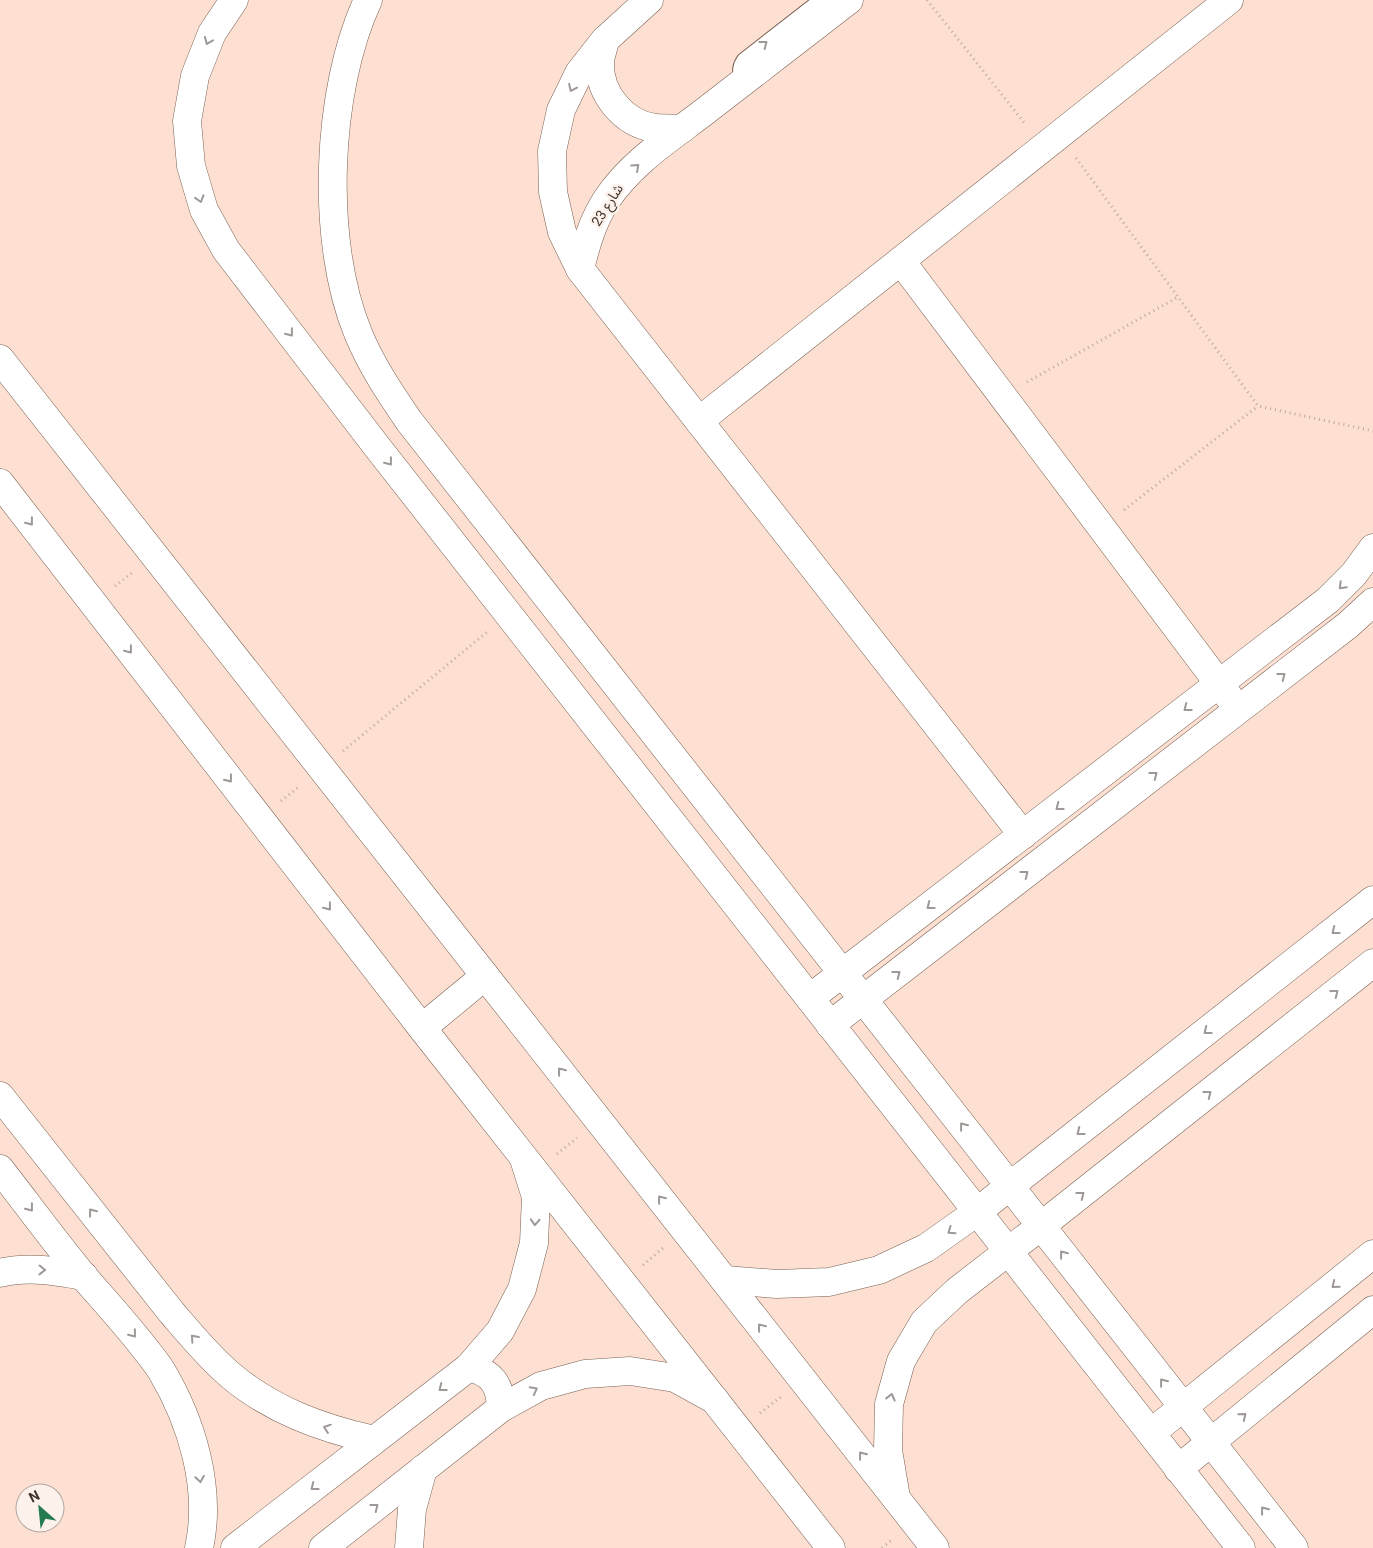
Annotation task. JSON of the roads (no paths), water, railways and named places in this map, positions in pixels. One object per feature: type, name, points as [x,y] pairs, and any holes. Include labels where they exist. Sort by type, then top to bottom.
[{"type":"street","points":[[234,0],[212,33],[194,76],[187,121],[191,166],[204,210],[226,250],[508,614],[1240,1548]]},
{"type":"street","points":[[368,0],[344,69],[335,128],[332,187],[335,236],[342,284],[358,332],[378,374],[409,421],[1294,1548]]},
{"type":"street","points":[[649,0],[605,40],[579,73],[561,110],[552,151],[553,192],[562,232],[580,269],[1022,835]]},
{"type":"street","name":"شارع 23","points":[[580,269],[588,236],[595,220],[608,198],[624,178],[682,129],[849,0]]},
{"type":"street","points":[[699,421],[1229,0]]},
{"type":"street","points":[[605,40],[600,63],[603,85],[615,106],[632,121],[654,128],[682,129]]},
{"type":"street","points":[[901,261],[1239,710]]},
{"type":"street","points":[[0,359],[935,1548]]},
{"type":"street","points":[[0,483],[422,1028],[831,1548]]},
{"type":"street","points":[[810,998],[1328,600],[1354,574],[1373,548]]},
{"type":"street","points":[[830,1025],[1239,710],[1348,625],[1373,602]]},
{"type":"street","points":[[725,1280],[777,1284],[829,1282],[879,1270],[926,1248],[1010,1187],[1373,900]]},
{"type":"street","points":[[896,1498],[888,1450],[889,1404],[901,1361],[924,1322],[957,1291],[1042,1226],[1373,963]]},
{"type":"street","points":[[422,1028],[486,976]]},
{"type":"street","points":[[0,1096],[172,1313],[200,1346],[229,1374],[262,1399],[298,1418],[337,1431],[374,1440]]},
{"type":"street","points":[[235,1548],[469,1367],[500,1331],[522,1289],[534,1244],[536,1197],[529,1165]]},
{"type":"street","points":[[0,1169],[160,1369],[182,1408],[196,1450],[202,1494],[199,1548]]},
{"type":"street","points":[[1151,1434],[1373,1254]]},
{"type":"street","points":[[0,1273],[46,1269],[84,1276]]},
{"type":"street","points":[[1178,1469],[1373,1310]]},
{"type":"street","points":[[469,1367],[480,1370],[490,1376],[497,1385],[501,1396],[502,1408]]},
{"type":"street","points":[[323,1548],[502,1408],[541,1386],[585,1374],[630,1371],[675,1378],[715,1400]]},
{"type":"street","points":[[409,1548],[412,1509],[423,1469]]},
{"type":"lane","points":[[744,81],[740,68],[744,60],[821,0]]}]
